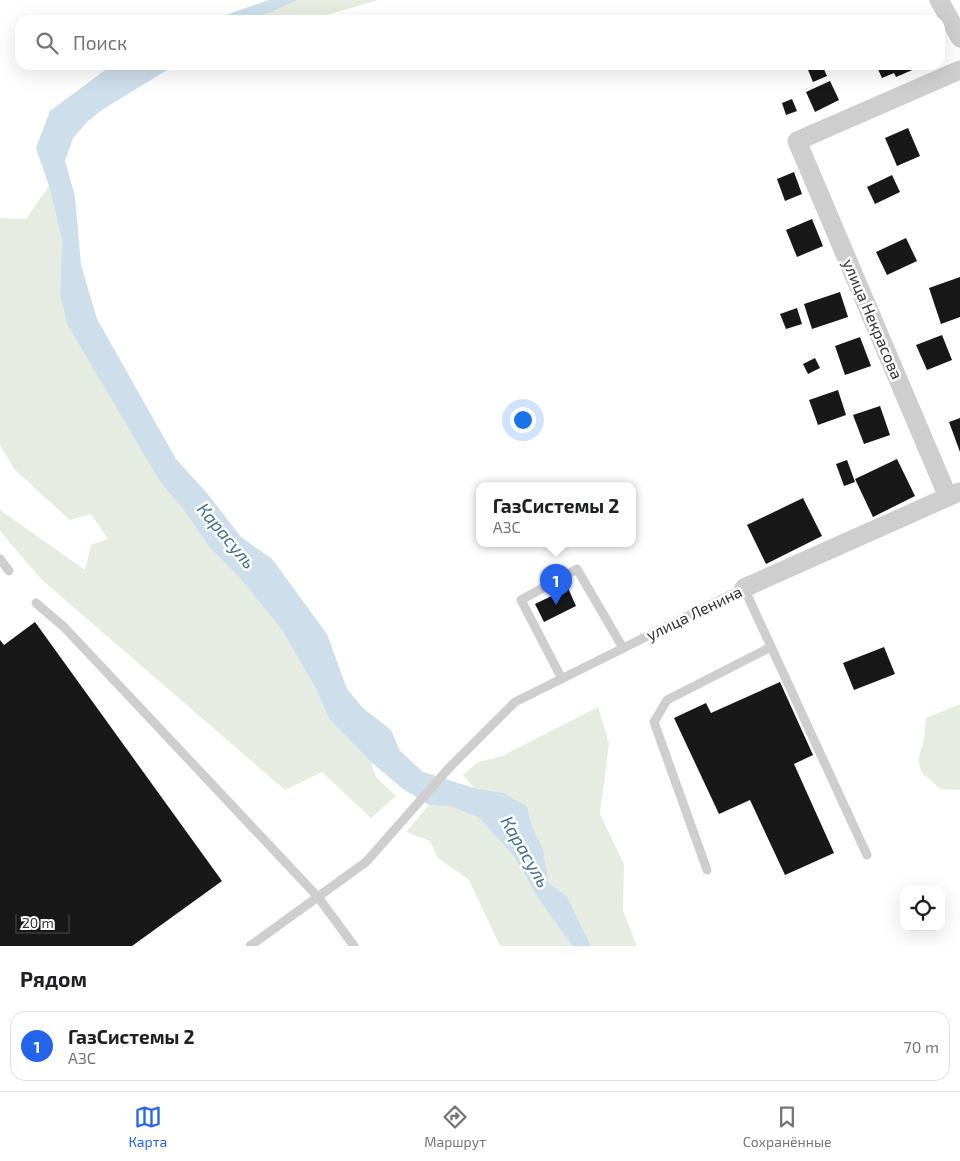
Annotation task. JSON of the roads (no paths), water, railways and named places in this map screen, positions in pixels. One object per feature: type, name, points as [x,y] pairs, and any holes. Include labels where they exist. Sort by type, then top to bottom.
[{"type":"street","points":[[939,0],[960,38]]},
{"type":"street","name":"улица Некрасова","points":[[954,494],[797,140],[960,70]]},
{"type":"street","name":"улица Ленина","points":[[744,588],[954,494]]},
{"type":"lane","points":[[0,558],[9,571]]},
{"type":"lane","points":[[562,679],[521,600],[577,569],[623,648]]},
{"type":"lane","points":[[744,588],[866,855]]},
{"type":"lane","name":"улица Ленина","points":[[250,946],[366,862],[449,768],[515,702],[744,588]]},
{"type":"lane","points":[[36,603],[64,627],[318,897],[354,946]]},
{"type":"lane","points":[[707,870],[654,722],[667,700],[771,647]]},
{"type":"water","points":[[269,0],[298,0],[264,15],[226,15]]},
{"type":"water","name":"Карасуль","points":[[105,70],[167,70],[102,110],[88,121],[73,138],[65,161],[75,196],[81,265],[97,319],[176,459],[206,492],[241,537],[272,559],[327,634],[347,689],[363,708],[391,730],[400,751],[423,772],[474,788],[504,793],[527,806],[532,826],[543,849],[549,883],[567,896],[591,946],[572,946],[538,898],[514,856],[479,818],[453,807],[429,805],[403,789],[371,762],[329,719],[315,687],[282,630],[239,577],[210,548],[183,509],[161,483],[67,324],[60,294],[62,240],[49,186],[36,148],[50,111]]},
{"type":"place","name":"ГазСистемы 2","points":[[556,605]]}]
